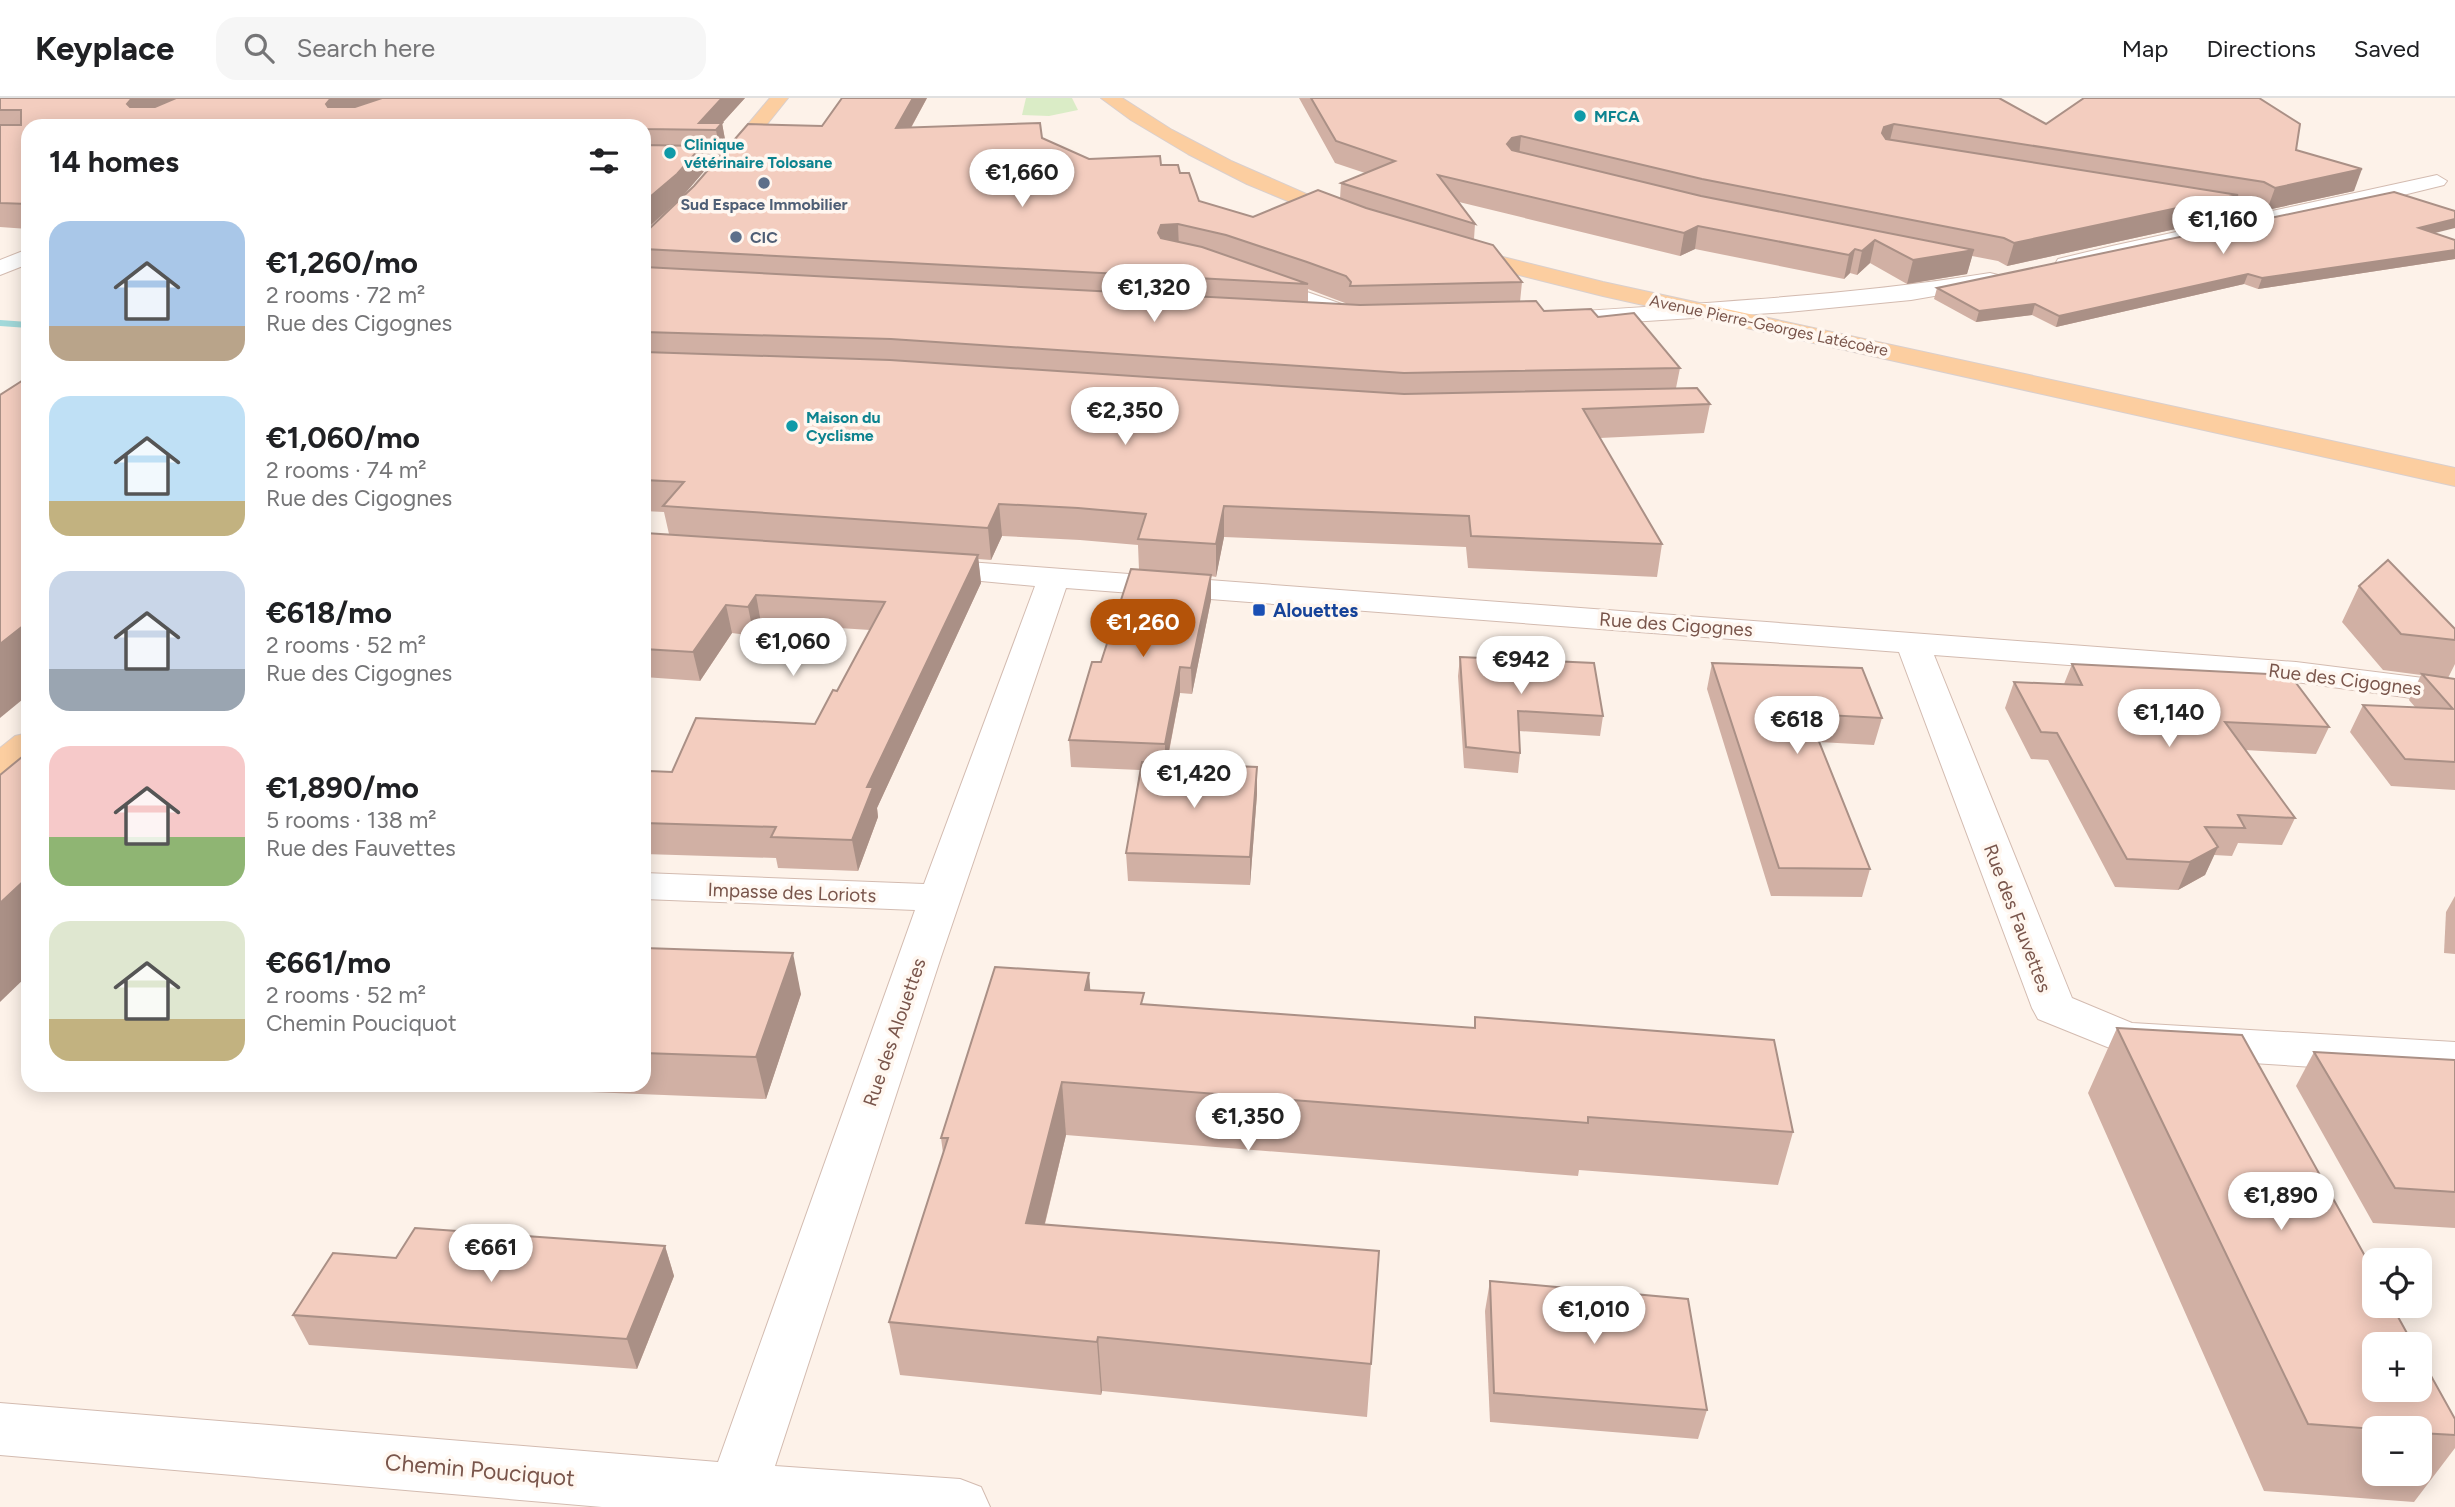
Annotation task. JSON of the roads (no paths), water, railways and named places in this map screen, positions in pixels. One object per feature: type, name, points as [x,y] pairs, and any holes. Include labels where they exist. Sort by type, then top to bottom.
[{"type":"main road","points":[[713,179],[779,98]]},
{"type":"main road","points":[[1110,98],[1143,122],[1303,201],[1363,215],[1178,127],[1135,98]]},
{"type":"main road","name":"Avenue Pierre-Georges Latécoère","points":[[2455,463],[1753,307],[1542,257],[1445,240],[1603,289],[2455,477]]},
{"type":"main road","points":[[0,766],[21,750]]},
{"type":"street","points":[[651,159],[728,161]]},
{"type":"street","points":[[2047,268],[2144,244],[2275,218],[2437,181]]},
{"type":"street","points":[[2225,208],[2275,218]]},
{"type":"street","points":[[0,268],[21,259]]},
{"type":"street","points":[[1555,319],[1753,307],[1911,293],[2009,275],[1965,264]]},
{"type":"street","points":[[1235,274],[1351,315],[1359,323]]},
{"type":"street","points":[[1303,320],[1386,323]]},
{"type":"street","name":"Rue des Cigognes","points":[[901,566],[2296,672],[2455,693]]},
{"type":"street","name":"Rue des Alouettes","points":[[735,1498],[940,898],[1054,576]]},
{"type":"street","name":"Rue des Fauvettes","points":[[1913,642],[1925,680],[2054,1008],[2127,1039],[2455,1059]]},
{"type":"street","name":"Impasse des Loriots","points":[[651,886],[940,898]]},
{"type":"street","name":"Chemin Pouciquot","points":[[0,1429],[675,1486],[735,1498],[960,1507]]},
{"type":"waterway","points":[[0,323],[21,324]]},
{"type":"place","name":"MFCA","points":[[1580,116]]},
{"type":"place","name":"Clinique vétérinaire Tolosane","points":[[670,153]]},
{"type":"place","name":"Sud Espace Immobilier","points":[[764,183]]},
{"type":"place","name":"CIC","points":[[736,237]]},
{"type":"place","name":"Maison du Cyclisme","points":[[792,426]]},
{"type":"place","name":"Alouettes","points":[[1259,610]]}]
